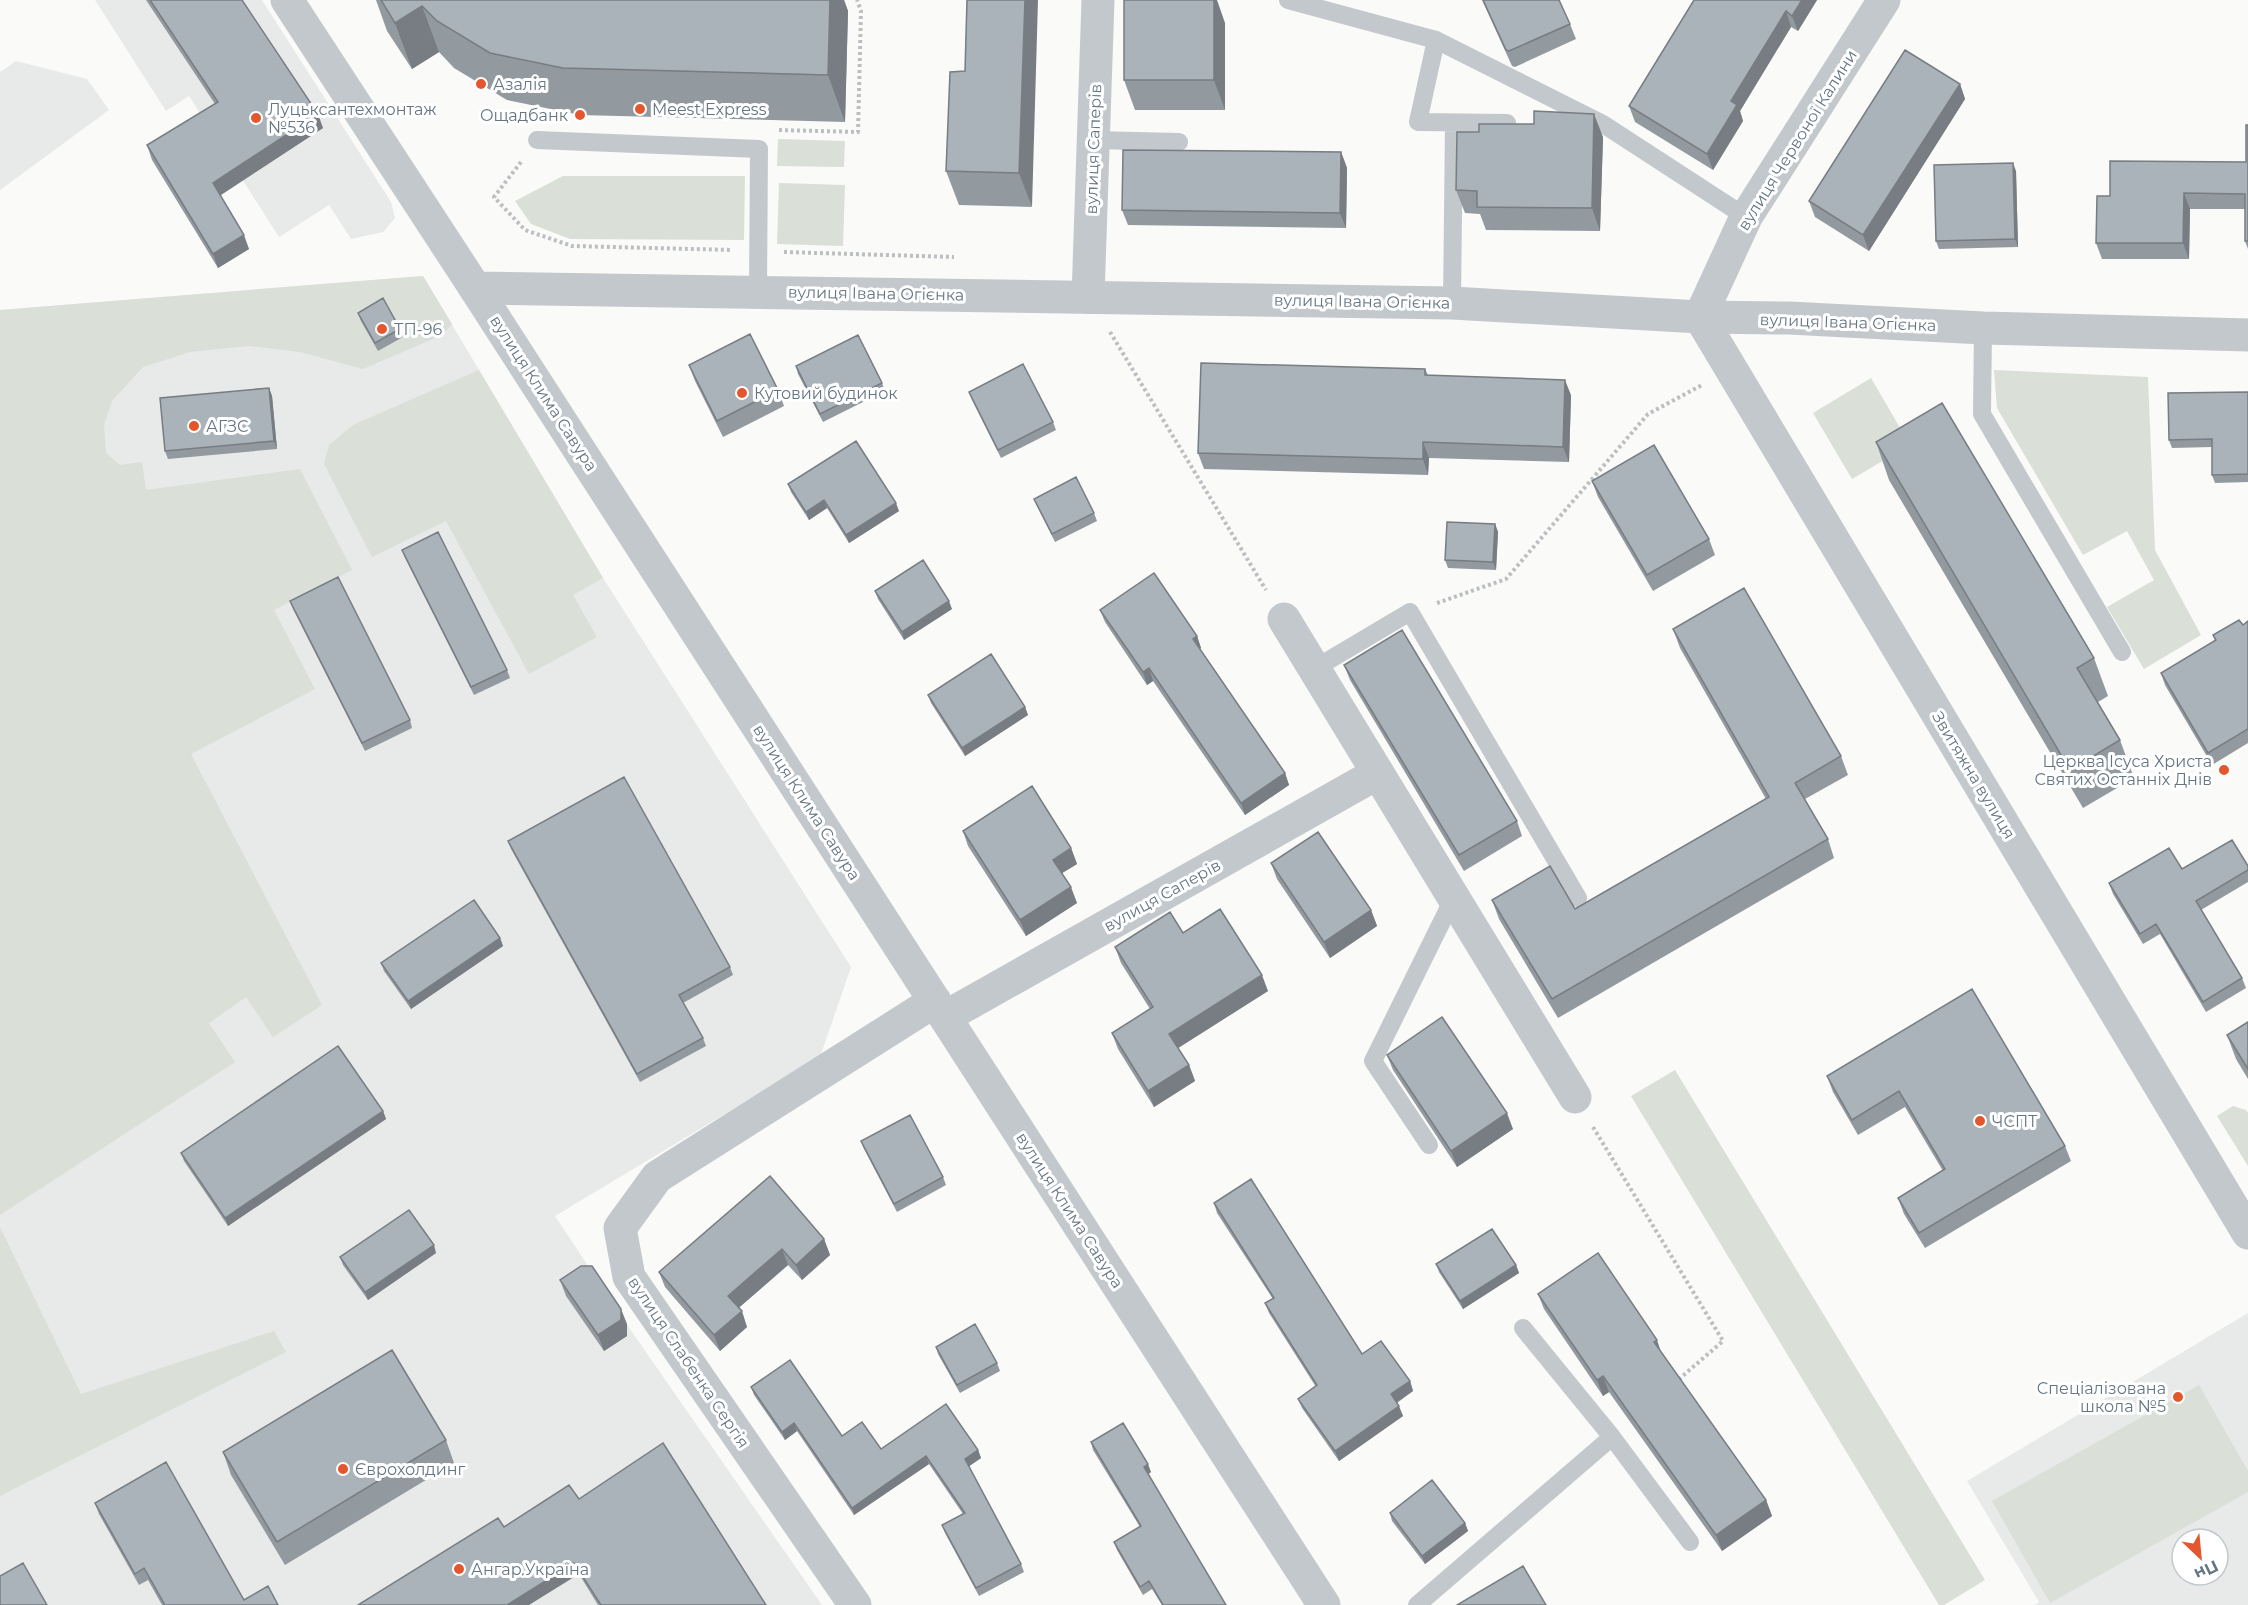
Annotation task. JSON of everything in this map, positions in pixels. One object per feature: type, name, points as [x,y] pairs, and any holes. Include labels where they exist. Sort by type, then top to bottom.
[{"type":"street","name":"вулиця Клима Савура","points":[[287,0],[476,288],[1324,1605]]},
{"type":"street","name":"вулиця Саперів","points":[[1088,297],[1098,0]]},
{"type":"street","name":"вулиця Червоної Калини","points":[[1700,317],[1746,218],[1884,0]]},
{"type":"street","name":"вулиця Івана Огієнка","points":[[476,288],[1452,303],[1700,317],[1789,318],[1983,328],[2248,335]]},
{"type":"street","name":"Звитяжна вулиця","points":[[1700,317],[2248,1233]]},
{"type":"street","points":[[1284,619],[1575,1097]]},
{"type":"street","name":"вулиця Саперів","points":[[940,1009],[1378,773]]},
{"type":"street","name":"вулиця Слабенка Сергія","points":[[855,1605],[629,1277],[620,1228],[657,1177],[940,1009]]},
{"type":"lane","points":[[1288,0],[1436,39],[1603,124],[1746,218]]},
{"type":"lane","points":[[1436,39],[1418,122],[1507,123]]},
{"type":"lane","points":[[1452,303],[1454,123]]},
{"type":"lane","points":[[537,140],[759,148],[758,291]]},
{"type":"lane","points":[[1094,140],[1179,142]]},
{"type":"lane","points":[[1983,328],[1982,414],[2122,652]]},
{"type":"lane","points":[[1314,669],[1410,612],[1578,898]]},
{"type":"lane","points":[[1429,1145],[1372,1061],[1454,897]]},
{"type":"lane","points":[[1523,1328],[1612,1437],[1690,1542]]},
{"type":"lane","points":[[1417,1605],[1612,1437]]},
{"type":"path","points":[[759,148],[777,130],[858,132],[861,11],[856,0]]},
{"type":"path","points":[[1088,297],[1284,619]]},
{"type":"path","points":[[1410,612],[1506,579],[1648,414],[1732,369]]},
{"type":"path","points":[[1575,1097],[1723,1341],[1672,1386]]},
{"type":"shaded area","points":[[95,0],[262,0],[391,202],[395,218],[383,232],[351,239],[329,205],[279,237],[189,96],[166,111]]},
{"type":"shaded area","points":[[16,61],[87,79],[109,110],[0,190],[0,72]]},
{"type":"shaded area","points":[[778,139],[845,141],[844,167],[777,166]]},
{"type":"shaded area","points":[[563,176],[745,176],[744,240],[570,239],[531,224],[515,201]]},
{"type":"shaded area","points":[[779,183],[845,185],[843,246],[777,244]]},
{"type":"shaded area","points":[[423,276],[603,578],[851,967],[820,1057],[555,1216],[632,1332],[822,1605],[0,1605],[0,310]]},
{"type":"shaded area","points":[[423,276],[452,324],[442,335],[363,369],[300,352],[249,346],[190,352],[143,367],[112,401],[104,425],[106,453],[120,465],[142,462],[146,490],[300,469],[352,570],[274,610],[315,689],[191,754],[322,1005],[273,1037],[246,997],[209,1023],[235,1062],[0,1215],[0,310]]},
{"type":"shaded area","points":[[479,370],[603,578],[573,595],[597,637],[529,674],[446,521],[372,557],[324,464],[329,445],[353,425]]},
{"type":"shaded area","points":[[1994,370],[2148,377],[2155,550],[2201,635],[2144,669],[2107,607],[2154,580],[2127,531],[2083,555],[1997,408]]},
{"type":"shaded area","points":[[1871,378],[1910,445],[1852,479],[1813,413]]},
{"type":"shaded area","points":[[1675,1070],[1985,1580],[1944,1605],[1939,1605],[1631,1096]]},
{"type":"shaded area","points":[[2233,1106],[2246,1110],[2248,1113],[2248,1166],[2217,1116]]},
{"type":"shaded area","points":[[0,1227],[81,1394],[274,1331],[286,1352],[0,1496]]},
{"type":"shaded area","name":"Спеціалізована школа №5","points":[[2248,1313],[2248,1605],[2035,1605],[2039,1602],[1967,1481]]},
{"type":"shaded area","points":[[2199,1385],[2248,1471],[2248,1492],[2186,1527],[2170,1527],[2170,1536],[2050,1603],[1992,1501]]},
{"type":"building","points":[[150,0],[242,0],[318,114],[213,183],[244,235],[213,254],[147,145],[218,102]]},
{"type":"building","points":[[381,0],[830,0],[828,75],[563,68],[490,53],[437,21],[422,6],[395,23]]},
{"type":"building","points":[[967,0],[1025,0],[1019,173],[946,171],[950,72],[965,71]]},
{"type":"building","points":[[1124,0],[1214,0],[1214,80],[1124,80]]},
{"type":"building","points":[[1483,0],[1559,0],[1570,24],[1509,51],[1506,50]]},
{"type":"building","points":[[1694,0],[1802,0],[1792,16],[1786,11],[1731,101],[1737,105],[1707,154],[1629,106]]},
{"type":"building","points":[[1905,50],[1960,84],[1863,235],[1809,201]]},
{"type":"building","points":[[1534,111],[1594,114],[1592,208],[1477,207],[1477,191],[1456,190],[1457,132],[1479,132],[1479,124],[1534,124]]},
{"type":"building","points":[[2246,125],[2248,125],[2248,241],[2245,241],[2245,194],[2184,193],[2183,243],[2096,243],[2097,196],[2110,196],[2110,161],[2246,162]]},
{"type":"building","points":[[1123,150],[1341,152],[1340,213],[1122,210]]},
{"type":"building","points":[[2013,163],[2015,239],[1936,241],[1934,165]]},
{"type":"building","name":"ТП-96","points":[[383,298],[400,329],[375,343],[358,313]]},
{"type":"building","points":[[750,334],[778,390],[717,421],[689,365]]},
{"type":"building","points":[[858,335],[882,383],[820,414],[796,366]]},
{"type":"building","points":[[1201,363],[1425,369],[1425,375],[1565,380],[1563,447],[1423,442],[1423,459],[1198,453]]},
{"type":"building","points":[[1023,364],[1053,422],[998,450],[969,392]]},
{"type":"building","points":[[269,388],[274,441],[165,451],[160,398]]},
{"type":"building","points":[[2248,392],[2248,474],[2212,475],[2212,439],[2169,440],[2168,393]]},
{"type":"building","points":[[1942,403],[2094,658],[2077,668],[2120,740],[2070,770],[1876,442]]},
{"type":"building","points":[[856,441],[896,503],[846,535],[824,500],[806,512],[788,484]]},
{"type":"building","points":[[1654,445],[1709,539],[1647,575],[1592,481]]},
{"type":"building","points":[[1076,477],[1094,513],[1052,534],[1034,499]]},
{"type":"building","points":[[1447,522],[1495,524],[1493,562],[1445,560]]},
{"type":"building","points":[[438,532],[507,670],[471,687],[402,550]]},
{"type":"building","points":[[923,560],[949,601],[902,632],[875,591]]},
{"type":"building","points":[[1154,573],[1197,636],[1193,639],[1285,773],[1241,803],[1149,668],[1143,672],[1100,610]]},
{"type":"building","points":[[338,577],[410,720],[362,743],[290,601]]},
{"type":"building","points":[[1744,588],[1841,756],[1795,783],[1828,839],[1552,999],[1492,900],[1550,866],[1575,909],[1769,797],[1673,629]]},
{"type":"building","points":[[2239,620],[2243,625],[2248,621],[2248,729],[2208,753],[2161,673],[2216,640],[2213,635]]},
{"type":"building","points":[[1402,630],[1517,821],[1459,855],[1344,665]]},
{"type":"building","points":[[991,654],[1025,707],[962,748],[928,695]]},
{"type":"building","points":[[624,777],[730,967],[679,995],[703,1038],[637,1074],[508,841]]},
{"type":"building","points":[[1032,786],[1071,848],[1053,860],[1071,887],[1020,920],[963,831]]},
{"type":"building","points":[[1318,832],[1371,910],[1324,942],[1271,863]]},
{"type":"building","points":[[2232,840],[2248,866],[2248,870],[2196,901],[2242,978],[2203,1002],[2156,924],[2140,934],[2109,883],[2169,848],[2182,869]]},
{"type":"building","points":[[474,900],[500,938],[408,1001],[381,963]]},
{"type":"building","points":[[1220,909],[1262,975],[1169,1034],[1189,1065],[1148,1091],[1112,1033],[1153,1007],[1115,947],[1170,912],[1183,933]]},
{"type":"building","name":"ЧСПТ","points":[[1972,989],[2065,1146],[1919,1233],[1898,1198],[1945,1169],[1899,1091],[1852,1120],[1827,1076]]},
{"type":"building","points":[[1442,1017],[1507,1113],[1451,1151],[1387,1055]]},
{"type":"building","points":[[2248,1022],[2248,1069],[2227,1035]]},
{"type":"building","points":[[338,1046],[383,1111],[225,1218],[181,1153]]},
{"type":"building","points":[[910,1115],[943,1177],[894,1204],[861,1141]]},
{"type":"building","points":[[770,1176],[824,1239],[796,1265],[782,1249],[728,1296],[742,1311],[714,1335],[659,1272]]},
{"type":"building","points":[[1251,1179],[1362,1354],[1381,1341],[1410,1381],[1391,1394],[1399,1406],[1335,1451],[1298,1399],[1317,1385],[1265,1303],[1274,1298],[1214,1203]]},
{"type":"building","points":[[409,1210],[434,1245],[365,1292],[340,1257]]},
{"type":"building","points":[[1492,1229],[1516,1265],[1460,1301],[1436,1264]]},
{"type":"building","points":[[1598,1253],[1657,1340],[1654,1342],[1766,1500],[1716,1535],[1603,1376],[1597,1380],[1538,1294]]},
{"type":"building","points":[[581,1266],[592,1266],[621,1309],[621,1320],[598,1335],[560,1280]]},
{"type":"building","points":[[975,1324],[997,1363],[957,1385],[936,1347]]},
{"type":"building","name":"Єврохолдинг","points":[[392,1350],[446,1440],[277,1542],[223,1452]]},
{"type":"building","points":[[790,1360],[842,1436],[862,1422],[881,1449],[946,1404],[978,1450],[965,1459],[1021,1564],[976,1588],[942,1525],[965,1513],[926,1456],[852,1508],[794,1423],[782,1432],[751,1387]]},
{"type":"building","points":[[1123,1423],[1148,1464],[1144,1467],[1226,1605],[1163,1605],[1149,1581],[1140,1587],[1114,1542],[1141,1526],[1091,1442]]},
{"type":"building","points":[[663,1443],[766,1605],[601,1605],[574,1563],[507,1605],[358,1605],[498,1518],[504,1527],[569,1485],[579,1499]]},
{"type":"building","points":[[166,1462],[244,1600],[268,1586],[278,1605],[165,1605],[144,1568],[135,1574],[95,1503]]},
{"type":"building","points":[[1432,1480],[1465,1523],[1422,1556],[1390,1513]]},
{"type":"building","points":[[23,1563],[47,1605],[0,1605],[0,1576]]},
{"type":"building","points":[[1523,1566],[1546,1605],[1457,1605]]},
{"type":"place","name":"Азалія","points":[[481,84]]},
{"type":"place","name":"Meest Express","points":[[640,109]]},
{"type":"place","name":"Ощадбанк","points":[[580,115]]},
{"type":"place","name":"Луцьксантехмонтаж №536","points":[[256,118]]},
{"type":"place","name":"ТП-96","points":[[382,329]]},
{"type":"place","name":"Кутовий будинок","points":[[742,393]]},
{"type":"place","name":"АГЗС","points":[[194,426]]},
{"type":"place","name":"Церква Ісуса Христа Святих Останніх Днів","points":[[2224,770]]},
{"type":"place","name":"ЧСПТ","points":[[1980,1121]]},
{"type":"place","name":"Спеціалізована школа №5","points":[[2178,1397]]},
{"type":"place","name":"Єврохолдинг","points":[[343,1469]]},
{"type":"place","name":"Ангар.Україна","points":[[459,1569]]}]
